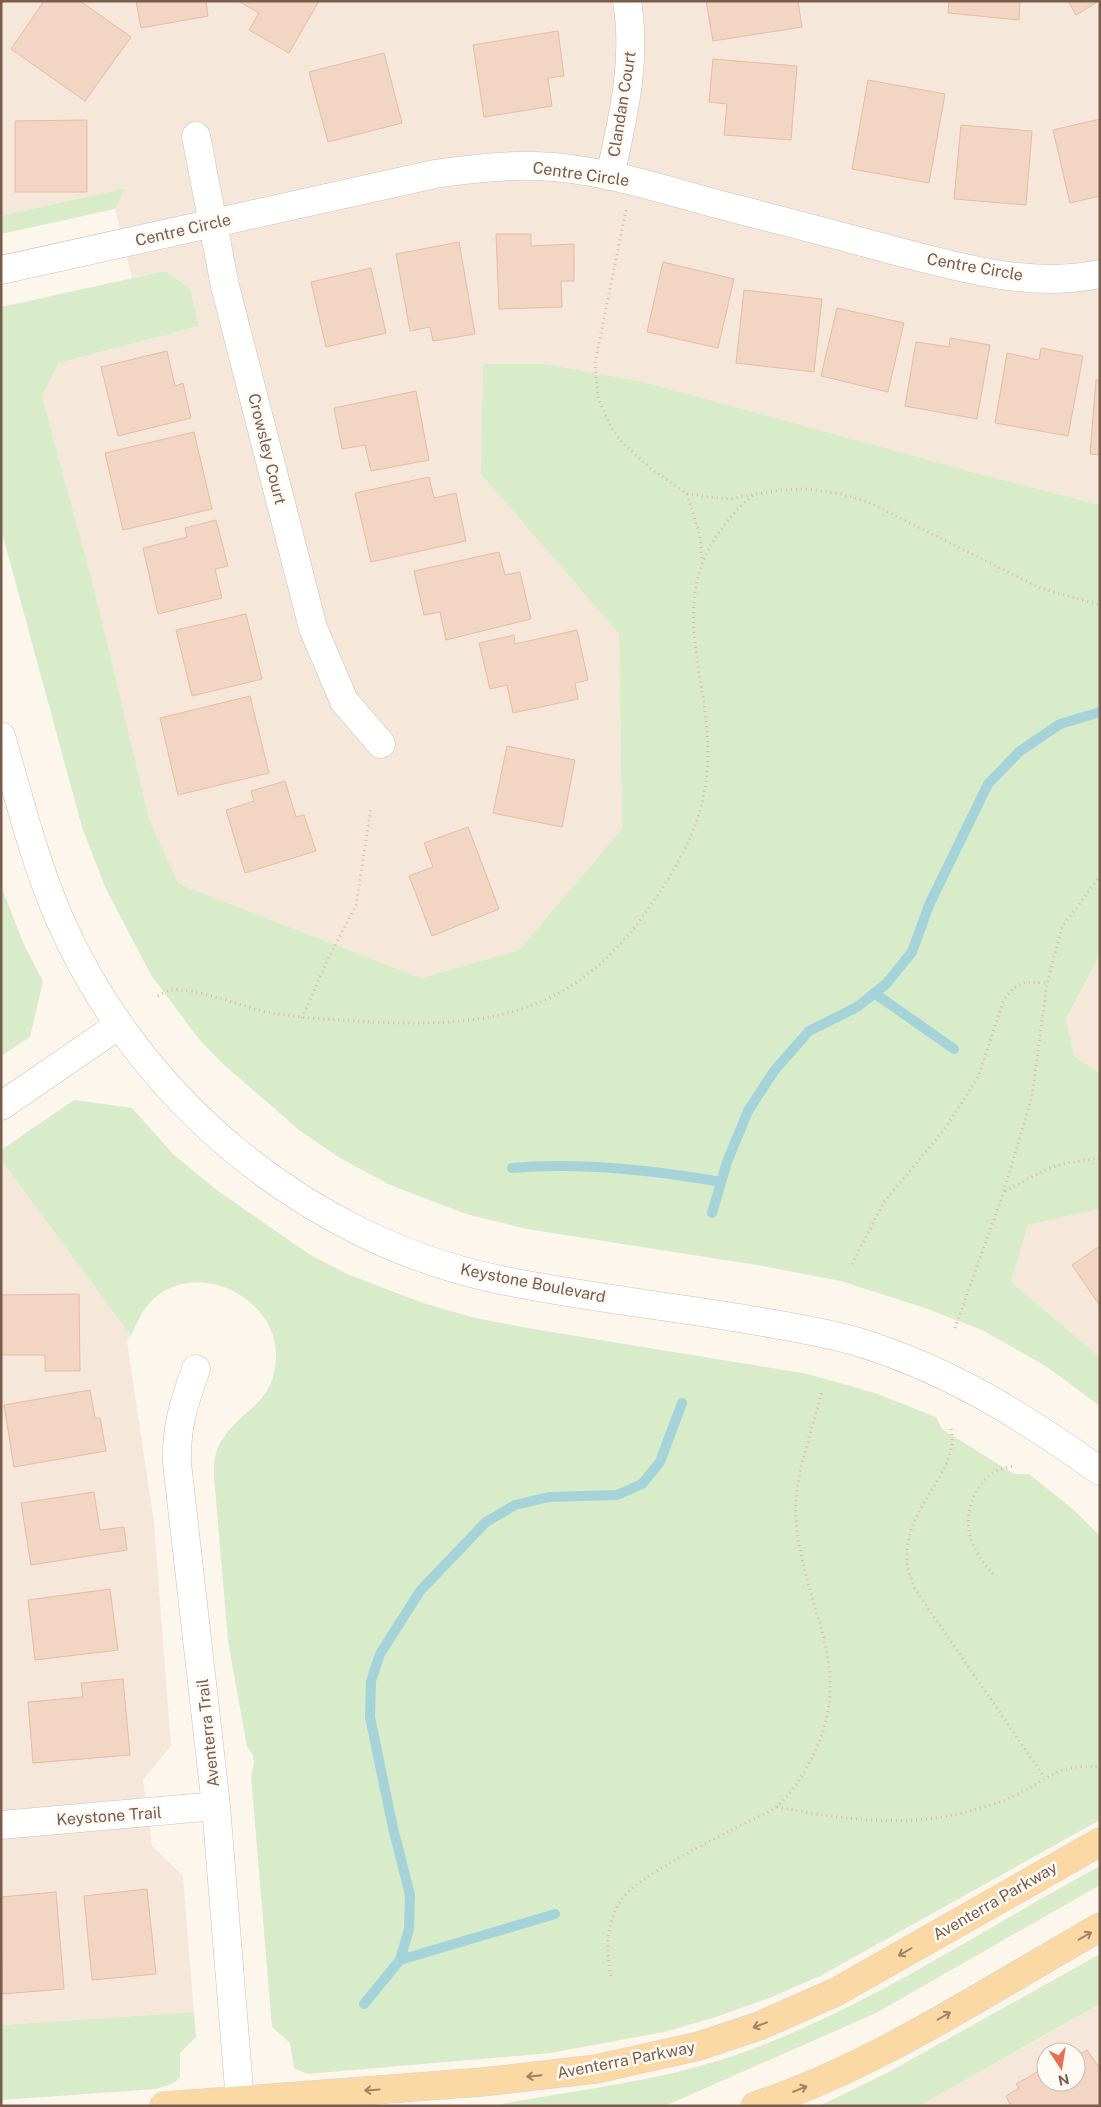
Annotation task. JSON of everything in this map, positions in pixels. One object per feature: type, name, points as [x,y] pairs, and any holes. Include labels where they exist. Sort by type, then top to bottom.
[{"type":"main road","name":"Aventerra Parkway","points":[[164,2106],[482,2082],[596,2068],[699,2046],[759,2026],[836,1992],[1100,1842]]},
{"type":"main road","points":[[754,2106],[818,2082],[894,2044],[1100,1927]]},
{"type":"street","name":"Clandan Court","points":[[610,176],[632,65],[632,38],[627,1]]},
{"type":"street","name":"Crowsley Court","points":[[196,136],[211,224],[313,628],[344,701],[381,744]]},
{"type":"street","name":"Centre Circle","points":[[1,270],[465,169],[537,166],[610,176],[961,268],[1024,277],[1058,279],[1100,274]]},
{"type":"street","name":"Keystone Boulevard","points":[[1,736],[34,854],[50,898],[78,957],[119,1025],[149,1064],[194,1114],[264,1174],[337,1220],[419,1257],[496,1279],[717,1314],[852,1340],[924,1365],[986,1396],[1100,1471]]},
{"type":"street","points":[[1,1106],[119,1025]]},
{"type":"street","name":"Aventerra Trail","points":[[196,1369],[180,1414],[177,1438],[178,1463],[216,1806],[240,2101]]},
{"type":"street","name":"Keystone Trail","points":[[1,1825],[216,1806]]},
{"type":"path","points":[[628,205],[595,363],[598,398],[611,427],[631,453],[687,494],[728,499],[781,490],[808,489],[841,494],[868,502],[926,530],[995,568],[1040,588],[1100,605]]},
{"type":"path","points":[[687,494],[700,536],[702,563]]},
{"type":"path","points":[[158,996],[171,990],[193,992],[269,1012],[302,1018],[393,1023],[465,1023],[519,1011],[564,990],[596,969],[614,952],[646,912],[679,862],[694,833],[702,806],[707,775],[708,748],[706,706],[696,656],[692,618],[694,591],[702,563],[714,539],[734,512],[753,496]]},
{"type":"path","points":[[302,1018],[327,961],[356,905],[371,808]]},
{"type":"path","points":[[955,1328],[1004,1191],[1032,1096],[1047,983],[1062,927],[1100,876]]},
{"type":"path","points":[[852,1264],[884,1202],[947,1126],[978,1077],[1004,999],[1014,988],[1026,982],[1047,983]]},
{"type":"path","points":[[1004,1191],[1046,1170],[1066,1163],[1100,1158]]},
{"type":"path","points":[[611,1976],[606,1949],[612,1920],[622,1899],[636,1886],[700,1846],[776,1807],[800,1780],[819,1743],[827,1717],[830,1688],[829,1660],[824,1635],[800,1551],[796,1519],[799,1481],[822,1391]]},
{"type":"path","points":[[951,1429],[954,1441],[947,1459],[913,1524],[906,1549],[908,1574],[915,1589],[1044,1777]]},
{"type":"path","points":[[993,1574],[983,1563],[969,1538],[970,1505],[984,1480],[993,1472],[1013,1466]]},
{"type":"path","points":[[776,1807],[818,1815],[884,1820],[929,1820],[973,1810],[1015,1796],[1058,1770],[1100,1767]]},
{"type":"shaded area","points":[[1,1],[1100,1],[1100,505],[965,470],[481,474],[619,634],[622,829],[519,950],[421,978],[179,884],[150,822],[95,592],[42,396],[59,363],[199,326],[190,288],[165,271],[132,278],[115,209],[125,188],[5,215],[1,213]]},
{"type":"shaded area","points":[[1100,955],[1100,1073],[1074,1056],[1066,1020]]},
{"type":"shaded area","points":[[1,1160],[131,1336],[127,1341],[154,1522],[171,1746],[143,1780],[152,1846],[183,1876],[194,2012],[1,2025]]},
{"type":"shaded area","points":[[1100,1209],[1100,1357],[1011,1282],[1028,1225]]},
{"type":"shaded area","points":[[1100,2004],[1100,2106],[919,2106],[1060,2027]]},
{"type":"green space","points":[[125,188],[115,209],[1,234],[1,213],[5,215]]},
{"type":"green space","points":[[165,271],[190,288],[199,326],[59,363],[42,396],[95,592],[150,822],[179,884],[421,978],[519,950],[622,829],[619,634],[481,474],[483,364],[544,364],[643,382],[1100,505],[1100,955],[1066,1019],[1074,1056],[1100,1073],[1100,1209],[1028,1225],[1011,1282],[1100,1357],[1100,1406],[1047,1367],[984,1331],[928,1309],[841,1281],[763,1266],[527,1229],[466,1214],[390,1185],[340,1158],[299,1130],[222,1063],[198,1038],[151,975],[105,887],[82,827],[1,529],[1,307]]},
{"type":"green space","points":[[1,886],[24,945],[43,981],[30,1037],[1,1056]]},
{"type":"green space","points":[[74,1100],[132,1108],[174,1155],[218,1191],[309,1254],[347,1274],[423,1303],[475,1318],[808,1374],[875,1393],[936,1417],[942,1429],[1014,1474],[1029,1474],[1074,1510],[1100,1536],[1100,1820],[822,1975],[772,1997],[716,2017],[664,2032],[550,2053],[307,2074],[294,2068],[290,2043],[272,2027],[251,1775],[254,1760],[247,1747],[228,1641],[214,1476],[215,1457],[219,1444],[230,1429],[264,1396],[270,1386],[276,1357],[274,1337],[265,1319],[253,1304],[236,1293],[218,1285],[199,1282],[179,1285],[155,1297],[143,1312],[131,1336],[1,1160],[1,1150]]},
{"type":"green space","points":[[1100,1866],[1100,1885],[876,2013],[665,2106],[492,2106],[642,2080],[701,2066],[779,2039],[873,1994]]},
{"type":"green space","points":[[1100,1954],[1100,2004],[919,2106],[819,2106],[887,2073]]},
{"type":"green space","points":[[194,2012],[196,2037],[180,2053],[180,2078],[172,2084],[156,2089],[1,2100],[1,2025]]},
{"type":"building","points":[[44,1],[80,1],[131,37],[85,101],[11,49]]},
{"type":"building","points":[[136,1],[206,1],[208,16],[141,28]]},
{"type":"building","points":[[238,1],[319,1],[289,53],[249,30],[259,13]]},
{"type":"building","points":[[706,1],[798,1],[802,27],[713,41]]},
{"type":"building","points":[[949,1],[1020,1],[1019,20],[948,13]]},
{"type":"building","points":[[1068,1],[1099,1],[1076,15]]},
{"type":"building","points":[[558,31],[564,76],[548,78],[552,106],[484,117],[473,45]]},
{"type":"building","points":[[384,53],[402,123],[328,142],[309,72]]},
{"type":"building","points":[[713,59],[797,66],[791,140],[724,135],[727,104],[709,102]]},
{"type":"building","points":[[868,80],[945,94],[929,183],[852,169]]},
{"type":"building","points":[[1100,119],[1100,196],[1070,203],[1053,130]]},
{"type":"building","points":[[87,120],[87,192],[15,192],[15,121]]},
{"type":"building","points":[[961,125],[1032,131],[1026,205],[954,199]]},
{"type":"building","points":[[496,234],[531,234],[531,246],[574,244],[574,281],[561,281],[562,307],[499,309]]},
{"type":"building","points":[[459,242],[475,334],[433,341],[430,327],[410,331],[396,254]]},
{"type":"building","points":[[663,262],[734,279],[718,348],[647,332]]},
{"type":"building","points":[[371,268],[386,333],[326,347],[311,282]]},
{"type":"building","points":[[744,290],[822,299],[814,372],[736,363]]},
{"type":"building","points":[[837,308],[904,323],[888,392],[821,376]]},
{"type":"building","points":[[950,338],[990,345],[977,419],[905,406],[916,342],[949,347]]},
{"type":"building","points":[[1041,348],[1083,356],[1068,436],[995,423],[1007,353],[1039,360]]},
{"type":"building","points":[[167,351],[175,386],[183,383],[191,418],[118,436],[101,367]]},
{"type":"building","points":[[1096,380],[1100,380],[1100,455],[1090,454]]},
{"type":"building","points":[[416,391],[429,460],[371,471],[365,445],[342,449],[334,408]]},
{"type":"building","points":[[194,432],[212,509],[123,530],[105,453]]},
{"type":"building","points":[[429,477],[434,498],[456,493],[466,541],[371,562],[355,493]]},
{"type":"building","points":[[216,520],[228,566],[215,569],[222,598],[158,614],[143,548],[187,537],[185,528]]},
{"type":"building","points":[[499,552],[505,575],[520,572],[531,619],[446,640],[440,612],[424,615],[414,571]]},
{"type":"building","points":[[246,614],[262,679],[192,696],[176,630]]},
{"type":"building","points":[[577,630],[588,680],[575,683],[578,699],[513,713],[507,685],[490,689],[479,643],[514,635],[515,644]]},
{"type":"building","points":[[250,696],[269,773],[178,795],[160,718]]},
{"type":"building","points":[[507,746],[575,760],[562,827],[493,813]]},
{"type":"building","points":[[285,781],[296,817],[304,815],[316,851],[245,873],[226,810],[254,801],[251,791]]},
{"type":"building","points":[[468,827],[499,909],[432,936],[409,876],[433,867],[424,843]]},
{"type":"building","points":[[1100,1246],[1100,1306],[1072,1265]]},
{"type":"building","points":[[79,1294],[80,1371],[45,1371],[45,1355],[1,1355],[1,1295]]},
{"type":"building","points":[[90,1390],[95,1418],[100,1418],[106,1451],[14,1467],[4,1405]]},
{"type":"building","points":[[94,1492],[100,1530],[124,1527],[127,1550],[31,1565],[21,1503]]},
{"type":"building","points":[[110,1589],[118,1650],[35,1660],[28,1600]]},
{"type":"building","points":[[123,1679],[130,1755],[33,1763],[28,1702],[83,1697],[81,1683]]},
{"type":"building","points":[[147,1889],[156,1974],[92,1980],[84,1896]]},
{"type":"building","points":[[56,1892],[64,1989],[2,1994],[1,1897]]},
{"type":"building","points":[[1086,2051],[1100,2069],[1100,2106],[1011,2106],[1006,2096],[1019,2088],[1016,2084],[1036,2073],[1036,2092],[1086,2092]]},
{"type":"waterway","points":[[712,1213],[727,1162],[748,1111],[774,1071],[809,1031],[857,1007],[886,984],[912,952],[929,905],[988,784],[1020,751],[1060,724],[1100,712]]},
{"type":"waterway","points":[[874,993],[954,1049]]},
{"type":"waterway","points":[[512,1168],[538,1166],[617,1168],[721,1182]]},
{"type":"waterway","points":[[364,2004],[400,1960],[409,1929],[410,1895],[393,1828],[370,1717],[371,1681],[380,1654],[420,1591],[486,1522],[515,1505],[549,1497],[617,1495],[642,1484],[660,1462],[682,1403]]},
{"type":"waterway","points":[[400,1960],[555,1914]]}]
